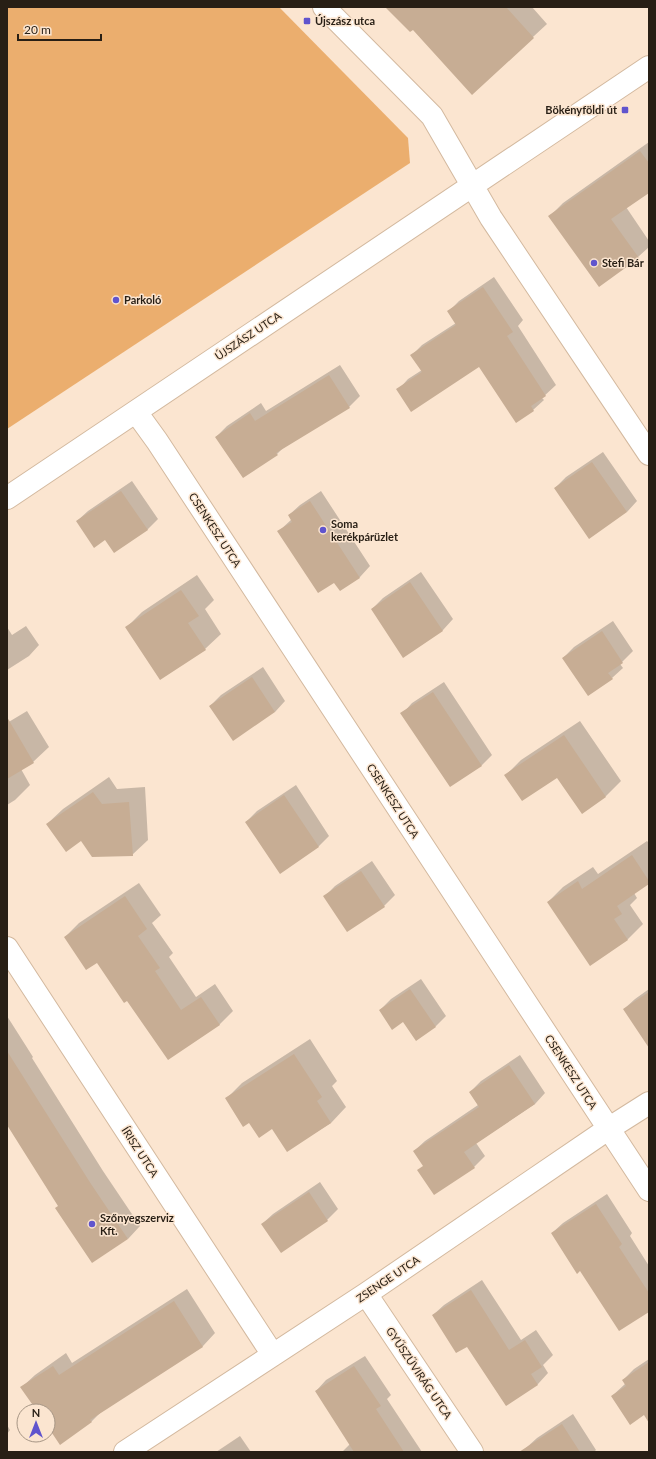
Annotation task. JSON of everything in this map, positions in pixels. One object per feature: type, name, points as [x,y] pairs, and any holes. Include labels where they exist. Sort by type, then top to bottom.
[{"type":"street","points":[[324,7],[432,116],[443,138],[491,218],[649,454]]},
{"type":"street","name":"ÚJSZÁSZ UTCA","points":[[7,498],[649,67]]},
{"type":"street","name":"CSENKESZ UTCA","points":[[136,412],[170,461],[649,1190]]},
{"type":"street","name":"ÍRISZ UTCA","points":[[7,948],[273,1355]]},
{"type":"street","name":"ZSENGE UTCA","points":[[125,1452],[366,1294],[608,1129],[649,1103]]},
{"type":"street","name":"GYŰSZŰVIRÁG UTCA","points":[[366,1294],[472,1452]]},
{"type":"shaded area","points":[[7,7],[279,7],[408,138],[410,163],[7,429]]},
{"type":"building","points":[[385,7],[506,7],[534,38],[472,95],[413,30],[410,32]]},
{"type":"building","points":[[640,151],[649,163],[649,193],[611,219],[639,258],[599,287],[548,216]]},
{"type":"building","points":[[483,287],[513,332],[507,336],[546,396],[531,406],[534,411],[516,423],[479,367],[411,412],[396,389],[422,372],[410,355],[456,325],[447,311]]},
{"type":"building","points":[[329,375],[350,408],[276,453],[278,455],[243,478],[215,437],[250,413],[255,421]]},
{"type":"building","points":[[592,462],[627,512],[589,539],[554,488]]},
{"type":"building","points":[[121,491],[148,530],[114,553],[105,540],[94,548],[76,521]]},
{"type":"building","points":[[310,501],[360,578],[340,591],[334,583],[318,593],[277,531],[292,522],[288,515]]},
{"type":"building","points":[[410,582],[443,631],[403,658],[371,609]]},
{"type":"building","points":[[181,590],[199,616],[188,623],[206,650],[160,680],[125,627]]},
{"type":"building","points":[[602,631],[623,663],[608,673],[613,679],[588,696],[562,658]]},
{"type":"building","points":[[252,677],[275,712],[233,741],[209,706]]},
{"type":"building","points":[[433,692],[482,766],[450,787],[400,713]]},
{"type":"building","points":[[7,717],[34,763],[7,779]]},
{"type":"building","points":[[564,735],[606,797],[582,814],[557,778],[522,801],[504,775]]},
{"type":"building","points":[[93,792],[102,804],[129,802],[133,856],[92,857],[81,841],[66,852],[46,824]]},
{"type":"building","points":[[284,795],[319,847],[280,874],[245,822]]},
{"type":"building","points":[[632,855],[649,881],[649,884],[617,906],[622,914],[614,919],[628,940],[590,966],[547,902],[578,881],[582,889]]},
{"type":"building","points":[[361,871],[385,907],[347,932],[323,896]]},
{"type":"building","points":[[125,896],[147,929],[138,936],[160,968],[155,971],[181,1010],[201,997],[220,1025],[168,1060],[127,1001],[124,1003],[97,963],[86,970],[64,937]]},
{"type":"building","points":[[410,989],[436,1027],[416,1041],[403,1022],[392,1030],[379,1010]]},
{"type":"building","points":[[649,992],[649,1048],[623,1009]]},
{"type":"building","points":[[7,1051],[91,1184],[128,1239],[92,1263],[55,1208],[58,1206],[7,1125]]},
{"type":"building","points":[[294,1054],[322,1097],[317,1101],[331,1123],[287,1152],[272,1129],[259,1138],[249,1123],[243,1127],[225,1098]]},
{"type":"building","points":[[509,1065],[535,1104],[464,1152],[475,1168],[434,1195],[417,1170],[423,1166],[413,1151],[479,1107],[469,1092]]},
{"type":"building","points":[[309,1192],[328,1221],[281,1253],[261,1224]]},
{"type":"building","points":[[596,1204],[622,1244],[619,1247],[649,1293],[649,1312],[619,1331],[580,1271],[577,1274],[551,1233]]},
{"type":"building","points":[[471,1290],[509,1350],[525,1340],[542,1367],[531,1374],[538,1385],[506,1406],[467,1347],[456,1353],[432,1315]]},
{"type":"building","points":[[174,1301],[203,1347],[90,1420],[92,1422],[60,1445],[56,1439],[56,1403],[31,1403],[20,1387],[53,1366],[59,1375]]},
{"type":"building","points":[[649,1362],[649,1423],[644,1415],[630,1425],[611,1396],[626,1386],[622,1380]]},
{"type":"building","points":[[354,1366],[381,1406],[376,1409],[404,1452],[354,1452],[315,1391]]},
{"type":"building","points":[[562,1424],[580,1452],[519,1452]]},
{"type":"place","name":"Újszász utca","points":[[307,21]]},
{"type":"place","name":"Bökényföldi út","points":[[625,110]]},
{"type":"place","name":"Stefi Bár","points":[[594,263]]},
{"type":"place","name":"Parkoló","points":[[116,300]]},
{"type":"place","name":"Soma kerékpárüzlet","points":[[323,530]]},
{"type":"place","name":"Szőnyegszerviz Kft.","points":[[92,1224]]}]
